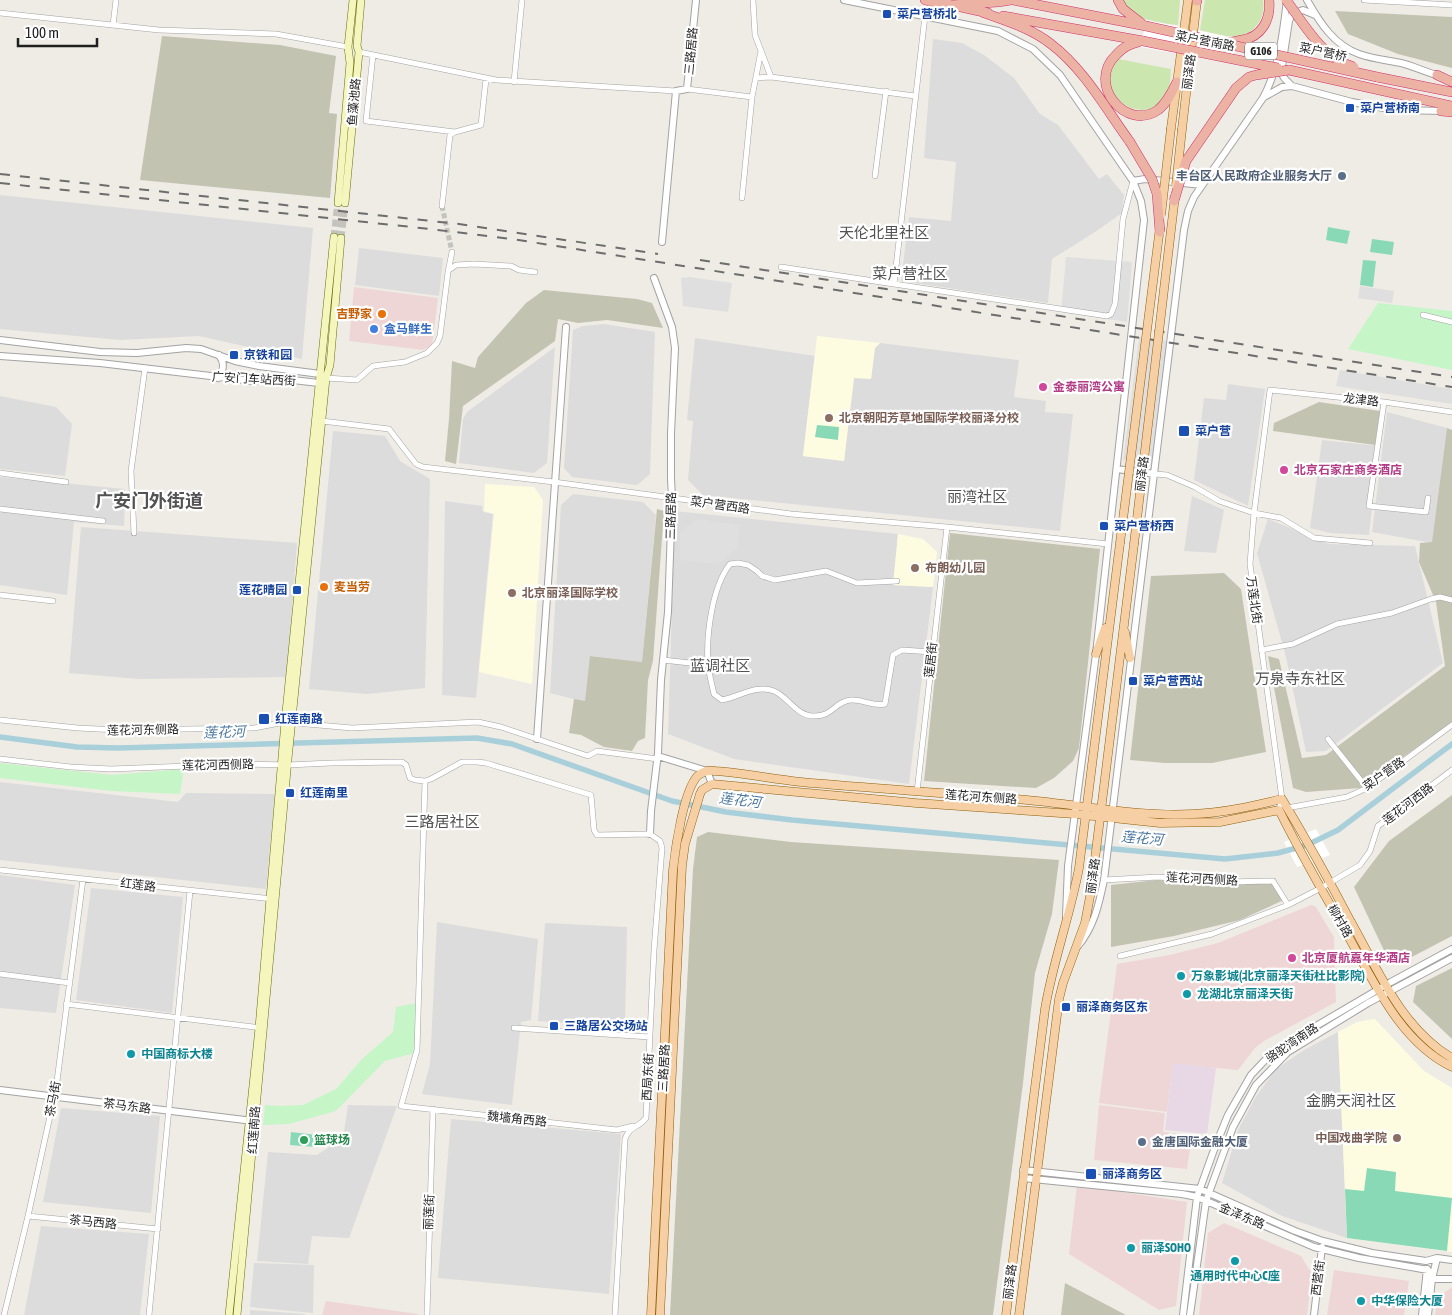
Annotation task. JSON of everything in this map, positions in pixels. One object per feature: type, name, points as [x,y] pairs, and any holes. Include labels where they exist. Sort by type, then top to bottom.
[{"type":"highway","points":[[925,0],[952,5],[1012,0]]},
{"type":"highway","name":"G106","points":[[1012,0],[1146,26]]},
{"type":"highway","points":[[1118,0],[1123,9],[1146,26]]},
{"type":"highway","points":[[1226,44],[1250,38],[1262,29],[1268,18],[1269,0]]},
{"type":"highway","points":[[1286,0],[1326,52],[1349,65],[1377,77]]},
{"type":"highway","name":"菜户营南路","points":[[952,5],[1288,70],[1452,106]]},
{"type":"highway","points":[[982,12],[1030,31],[1051,44],[1082,75],[1130,142],[1152,179],[1157,194],[1160,232]]},
{"type":"highway","name":"菜户营桥","points":[[1146,26],[1377,77]]},
{"type":"highway","points":[[1143,41],[1132,43],[1122,48],[1112,58],[1107,68],[1105,79],[1106,89],[1110,97],[1119,107],[1132,113],[1150,113],[1166,102],[1177,82]]},
{"type":"highway","points":[[1174,201],[1186,161],[1236,88],[1248,78],[1256,75],[1288,70]]},
{"type":"highway","points":[[1437,75],[1452,80]]},
{"type":"highway","name":"G106","points":[[1377,77],[1452,92]]},
{"type":"highway","points":[[1442,111],[1452,112]]},
{"type":"main road","name":"鱼藻池路","points":[[353,0],[348,46],[350,64],[342,203],[358,52],[361,0]]},
{"type":"main road","name":"丽泽路","points":[[1006,1315],[1046,1000],[1055,957],[1075,890],[1079,868],[1188,0]]},
{"type":"main road","name":"丽泽路","points":[[1019,1315],[1059,999],[1088,912],[1094,869],[1197,0]]},
{"type":"main road","points":[[289,722],[319,383],[330,365],[338,237]]},
{"type":"main road","points":[[289,722],[322,421],[323,376]]},
{"type":"main road","points":[[1096,654],[1110,615]]},
{"type":"main road","points":[[1123,626],[1130,658]]},
{"type":"main road","name":"红莲南路","points":[[229,1315],[262,1028],[289,722]]},
{"type":"main road","name":"莲花河东侧路","points":[[707,771],[774,780],[917,792],[1075,809],[1100,821],[1192,824],[1220,822],[1279,810]]},
{"type":"main road","name":"三路居路","points":[[650,1315],[673,870],[681,822],[690,790],[696,778],[707,771]]},
{"type":"main road","name":"莲花河东侧路","points":[[712,784],[916,804],[1075,809],[1087,806],[1165,814],[1195,814],[1236,809],[1282,798]]},
{"type":"main road","name":"三路居路","points":[[660,1315],[680,888],[685,844],[700,794],[702,790],[712,784]]},
{"type":"main road","name":"柳村路","points":[[1282,798],[1330,883],[1398,1020],[1413,1038],[1452,1068]]},
{"type":"main road","name":"柳村路","points":[[1279,810],[1321,888],[1384,990],[1410,1023],[1432,1044],[1452,1058]]},
{"type":"main road","name":"红莲南路","points":[[237,1315],[252,1171],[252,1121]]},
{"type":"street","points":[[113,25],[116,0]]},
{"type":"street","points":[[514,82],[522,0]]},
{"type":"street","name":"三路居路","points":[[662,242],[676,91],[688,89],[696,0]]},
{"type":"street","points":[[753,0],[755,35],[772,77]]},
{"type":"street","name":"丽泽路","points":[[844,0],[998,31],[1033,49],[1060,75],[1133,181],[1141,201],[1144,220],[1096,654],[1068,866],[1065,924]]},
{"type":"street","name":"丽泽路","points":[[1078,946],[1087,935],[1093,923],[1104,880],[1130,658],[1155,474],[1184,230],[1188,211],[1202,185],[1263,98],[1276,71],[1286,0]]},
{"type":"street","points":[[1307,0],[1315,14],[1336,40],[1359,54],[1402,63],[1437,75]]},
{"type":"street","points":[[1364,0],[1452,5]]},
{"type":"street","points":[[1292,86],[1281,73],[1289,20],[1292,14],[1303,10],[1315,14]]},
{"type":"street","points":[[0,13],[159,30],[276,34],[348,46]]},
{"type":"street","points":[[894,284],[925,16]]},
{"type":"street","points":[[742,198],[752,97],[761,51]]},
{"type":"street","points":[[358,52],[486,79],[676,91]]},
{"type":"street","points":[[373,55],[366,121],[454,132],[480,125],[486,79]]},
{"type":"street","points":[[756,78],[772,77],[915,96]]},
{"type":"street","points":[[1263,98],[1282,87],[1292,86],[1352,102],[1394,110],[1442,111]]},
{"type":"street","points":[[688,89],[752,97]]},
{"type":"street","points":[[875,176],[886,91]]},
{"type":"street","points":[[442,206],[450,135],[454,132]]},
{"type":"street","points":[[780,267],[1109,315],[1115,304],[1124,219],[1133,181],[1139,179],[1202,185]]},
{"type":"street","points":[[323,376],[357,380],[373,366],[405,362],[427,352],[437,343],[440,336],[452,252]]},
{"type":"street","points":[[448,272],[456,265],[474,264],[510,266],[519,270],[536,272]]},
{"type":"street","name":"三路居路","points":[[650,834],[658,758],[667,622],[672,499],[671,433],[674,339],[672,327],[654,278]]},
{"type":"street","points":[[1423,315],[1452,322]]},
{"type":"street","points":[[537,739],[566,327]]},
{"type":"street","points":[[0,340],[6,348],[1,356]]},
{"type":"street","name":"广安门车站西街","points":[[0,340],[100,352],[137,353],[186,348],[201,349],[235,361],[323,376]]},
{"type":"street","points":[[100,352],[97,357],[100,363]]},
{"type":"street","points":[[218,354],[223,360],[223,366],[218,378]]},
{"type":"street","name":"广安门车站西街","points":[[1,356],[100,363],[253,381],[275,378],[319,383]]},
{"type":"street","points":[[134,533],[131,471],[145,368]]},
{"type":"street","name":"龙津路","points":[[1270,390],[1384,402],[1452,412]]},
{"type":"street","name":"万莲北街","points":[[1270,390],[1254,513],[1250,569],[1282,798],[1279,810]]},
{"type":"street","points":[[1384,402],[1369,506],[1426,512],[1428,498]]},
{"type":"street","name":"菜户营西路","points":[[322,421],[389,429],[416,464],[423,468],[554,482],[791,514],[947,527],[1108,544]]},
{"type":"street","points":[[1117,469],[1167,474],[1219,501],[1254,513],[1281,518],[1314,538],[1370,543]]},
{"type":"street","points":[[0,473],[66,482]]},
{"type":"street","points":[[0,509],[103,522]]},
{"type":"street","name":"莲居街","points":[[917,792],[947,527]]},
{"type":"street","points":[[896,581],[858,583],[826,571],[775,580],[762,576],[757,570],[748,565],[738,562],[730,564],[719,584],[709,633],[708,664],[714,694],[722,700],[757,690],[774,691],[804,714],[812,716],[828,714],[839,703],[850,700],[878,706],[885,704],[893,655],[902,650],[932,652]]},
{"type":"street","points":[[0,595],[53,602]]},
{"type":"street","points":[[1261,650],[1293,644],[1337,624],[1397,612],[1431,599],[1440,597],[1452,600]]},
{"type":"street","points":[[663,660],[708,664]]},
{"type":"street","name":"莲花河东侧路","points":[[0,720],[118,730],[254,728],[289,722],[352,728],[478,722],[588,756],[597,751],[658,758]]},
{"type":"street","name":"菜户营路","points":[[1279,810],[1342,798],[1367,788],[1452,725]]},
{"type":"street","points":[[1328,739],[1367,788]]},
{"type":"street","points":[[658,758],[707,771],[712,784]]},
{"type":"street","name":"莲花河西侧路","points":[[0,759],[71,768],[111,769],[285,762],[402,762],[406,765],[410,778],[425,781]]},
{"type":"street","points":[[425,781],[462,762],[486,763],[591,795],[595,833],[597,835],[650,834]]},
{"type":"street","name":"莲花河西路","points":[[1120,956],[1212,934],[1288,905],[1330,883],[1360,865],[1375,841],[1378,826],[1452,770]]},
{"type":"street","name":"魏墙角西路","points":[[425,781],[417,1050],[401,1106],[617,1130],[633,1126]]},
{"type":"street","name":"西局东街","points":[[615,1315],[625,1139],[633,1126],[643,1122],[646,1118],[662,848],[660,841],[650,834]]},
{"type":"street","name":"红莲路","points":[[0,870],[272,899]]},
{"type":"street","name":"莲花河西侧路","points":[[1104,880],[1158,877],[1225,882],[1274,881],[1288,905]]},
{"type":"street","name":"茶马街","points":[[4,1315],[55,1097],[83,879]]},
{"type":"street","points":[[149,1315],[190,891]]},
{"type":"street","name":"骆驼湾南路","points":[[1190,1315],[1208,1193],[1233,1127],[1256,1085],[1288,1052],[1452,949]]},
{"type":"street","name":"骆驼湾南路","points":[[1183,1315],[1197,1197],[1228,1115],[1251,1075],[1278,1049],[1384,990],[1452,958]]},
{"type":"street","points":[[0,974],[70,983]]},
{"type":"street","points":[[66,1004],[262,1028]]},
{"type":"street","points":[[514,1028],[650,1037]]},
{"type":"street","name":"茶马东路","points":[[0,1090],[252,1121]]},
{"type":"street","name":"丽莲街","points":[[427,1315],[433,1109]]},
{"type":"street","name":"金泽东路","points":[[1023,1174],[1197,1197],[1306,1244],[1373,1261],[1428,1270]]},
{"type":"street","name":"金泽东路","points":[[1036,1176],[1200,1189],[1295,1231],[1323,1241],[1372,1253],[1426,1261],[1437,1258],[1452,1260]]},
{"type":"street","name":"茶马西路","points":[[28,1216],[158,1229]]},
{"type":"street","name":"西营街","points":[[1314,1315],[1323,1241]]},
{"type":"street","points":[[1428,1315],[1432,1279],[1437,1258]]},
{"type":"street","points":[[1426,1261],[1432,1279]]},
{"type":"street","points":[[1422,1315],[1428,1270]]},
{"type":"street","points":[[1432,1279],[1452,1279]]},
{"type":"shaded area","points":[[1335,11],[1452,17],[1452,68],[1398,54],[1348,34]]},
{"type":"shaded area","points":[[162,36],[280,45],[336,56],[329,113],[337,114],[330,198],[140,180]]},
{"type":"shaded area","points":[[933,39],[962,43],[984,55],[1014,78],[1040,114],[1058,125],[1099,179],[1107,174],[1124,195],[1122,213],[1052,259],[1048,303],[901,281],[909,217],[951,221],[956,162],[924,158]]},
{"type":"shaded area","name":"京铁和园","points":[[0,195],[313,228],[302,359],[199,336],[120,340],[0,329]]},
{"type":"shaded area","points":[[359,248],[443,258],[439,296],[355,285]]},
{"type":"shaded area","points":[[1066,257],[1132,262],[1127,322],[1061,312]]},
{"type":"shaded area","points":[[689,277],[732,283],[728,312],[683,306],[681,278]]},
{"type":"shaded area","points":[[1360,286],[1394,291],[1392,303],[1358,298]]},
{"type":"shaded area","points":[[354,287],[438,298],[432,346],[423,350],[349,341]]},
{"type":"shaded area","points":[[544,290],[637,299],[652,303],[663,328],[607,320],[578,323],[558,319],[555,341],[463,406],[456,464],[445,461],[452,361],[475,368],[478,357],[526,303]]},
{"type":"shaded area","points":[[604,324],[655,332],[650,474],[637,485],[572,477],[564,468],[573,330],[583,326]]},
{"type":"shaded area","name":"北京朝阳芳草地国际学校丽泽分校","points":[[817,336],[880,343],[875,348],[871,379],[854,378],[844,461],[803,456]]},
{"type":"shaded area","points":[[695,338],[815,356],[803,456],[844,461],[854,377],[871,379],[875,348],[880,343],[1019,360],[1014,397],[1046,401],[1045,412],[1073,414],[1060,531],[703,495],[688,480],[693,421],[687,420]]},
{"type":"shaded area","points":[[1139,338],[1168,341],[1153,464],[1123,460]]},
{"type":"shaded area","points":[[555,347],[547,463],[534,473],[459,463],[463,419],[467,412]]},
{"type":"shaded area","points":[[1340,370],[1452,389],[1452,404],[1336,386]]},
{"type":"shaded area","points":[[1228,384],[1265,389],[1248,506],[1194,480],[1204,398],[1226,400]]},
{"type":"shaded area","points":[[0,396],[56,407],[72,424],[65,476],[0,469]]},
{"type":"shaded area","points":[[1319,402],[1380,411],[1375,445],[1273,431],[1274,423]]},
{"type":"shaded area","points":[[1387,412],[1447,428],[1432,543],[1372,532]]},
{"type":"shaded area","points":[[1447,428],[1452,430],[1452,722],[1360,788],[1306,792],[1293,788],[1268,656],[1279,659],[1302,758],[1326,755],[1445,666],[1436,602],[1419,562],[1420,543],[1432,542]]},
{"type":"shaded area","points":[[333,431],[385,436],[400,461],[430,479],[425,688],[367,694],[309,689]]},
{"type":"shaded area","points":[[1322,440],[1379,446],[1369,535],[1330,533],[1310,528]]},
{"type":"shaded area","points":[[0,477],[125,489],[124,526],[74,522],[67,595],[0,585]]},
{"type":"shaded area","name":"北京丽泽国际学校","points":[[485,484],[534,487],[543,500],[532,684],[479,672],[494,514],[484,511]]},
{"type":"shaded area","points":[[573,494],[643,502],[656,515],[642,662],[591,656],[585,702],[550,693],[561,505]]},
{"type":"shaded area","points":[[1192,496],[1224,510],[1216,553],[1184,551]]},
{"type":"shaded area","points":[[445,501],[482,506],[483,512],[493,514],[476,698],[442,695]]},
{"type":"shaded area","points":[[657,509],[664,511],[653,661],[648,680],[645,738],[638,741],[632,751],[604,747],[581,735],[569,733],[574,699],[585,701],[590,656],[642,662]]},
{"type":"shaded area","points":[[675,511],[898,534],[893,585],[933,587],[909,784],[734,759],[668,734]]},
{"type":"shaded area","points":[[696,519],[740,525],[737,548],[719,564],[680,560],[680,533]]},
{"type":"shaded area","points":[[1268,519],[1329,544],[1415,546],[1443,663],[1326,751],[1306,752],[1286,657],[1257,553]]},
{"type":"shaded area","points":[[81,527],[297,543],[287,677],[139,679],[69,673]]},
{"type":"shaded area","points":[[950,533],[1100,549],[1079,748],[1073,761],[1054,778],[1036,788],[924,781]]},
{"type":"shaded area","name":"布朗幼儿园","points":[[898,534],[923,539],[937,552],[933,587],[893,585]]},
{"type":"shaded area","points":[[1224,573],[1241,589],[1266,752],[1212,763],[1165,763],[1130,760],[1151,576]]},
{"type":"shaded area","name":"红莲南里","points":[[0,782],[178,802],[186,793],[275,794],[266,889],[0,860]]},
{"type":"shaded area","points":[[1452,795],[1452,936],[1404,961],[1388,959],[1354,887],[1389,841]]},
{"type":"shaded area","points":[[708,832],[791,842],[1059,860],[1052,914],[1035,973],[993,1315],[670,1315],[693,869],[697,837]]},
{"type":"shaded area","points":[[0,875],[75,885],[56,1013],[0,1008]]},
{"type":"shaded area","points":[[1275,878],[1286,899],[1240,920],[1174,936],[1111,947],[1111,885],[1157,880],[1243,885]]},
{"type":"shaded area","points":[[91,888],[183,897],[172,1013],[76,1000]]},
{"type":"shaded area","points":[[1311,905],[1316,907],[1334,937],[1336,1002],[1264,1041],[1255,1048],[1238,1070],[1173,1064],[1167,1112],[1099,1103],[1117,964],[1169,955],[1218,943]]},
{"type":"shaded area","points":[[437,922],[538,939],[531,1020],[521,1022],[512,1105],[422,1094],[430,1064]]},
{"type":"shaded area","points":[[545,923],[627,927],[625,1027],[538,1021]]},
{"type":"shaded area","points":[[1452,968],[1452,1039],[1413,1002],[1416,986]]},
{"type":"shaded area","name":"中国戏曲学院","points":[[1375,1019],[1424,1071],[1452,1088],[1452,1252],[1347,1238],[1338,1032],[1357,1022]]},
{"type":"shaded area","points":[[1338,1032],[1347,1238],[1282,1216],[1222,1183],[1238,1130],[1255,1098],[1276,1069],[1304,1050]]},
{"type":"shaded area","points":[[1173,1063],[1216,1068],[1207,1134],[1165,1130]]},
{"type":"shaded area","points":[[348,1105],[397,1106],[349,1238],[312,1236],[308,1264],[257,1261],[268,1152],[317,1155],[343,1138]]},
{"type":"shaded area","name":"金唐国际金融大厦","points":[[1099,1105],[1165,1113],[1163,1132],[1192,1135],[1187,1169],[1094,1160]]},
{"type":"shaded area","points":[[61,1108],[160,1116],[151,1213],[43,1202]]},
{"type":"shaded area","points":[[451,1119],[621,1134],[609,1294],[438,1278]]},
{"type":"shaded area","name":"丽泽SOHO","points":[[1077,1185],[1187,1202],[1176,1306],[1159,1310],[1069,1254]]},
{"type":"shaded area","points":[[1224,1223],[1301,1256],[1312,1274],[1307,1315],[1199,1315],[1208,1233]]},
{"type":"shaded area","points":[[41,1226],[149,1234],[140,1315],[24,1315]]},
{"type":"shaded area","points":[[254,1263],[314,1265],[313,1313],[250,1307]]},
{"type":"shaded area","points":[[1334,1270],[1409,1281],[1404,1315],[1327,1315]]},
{"type":"shaded area","points":[[1065,1283],[1126,1315],[1061,1315]]},
{"type":"shaded area","points":[[1452,1287],[1452,1315],[1435,1315],[1437,1298]]},
{"type":"shaded area","points":[[326,1301],[418,1314],[418,1315],[322,1315]]},
{"type":"shaded area","points":[[250,1310],[305,1314],[305,1315],[250,1315]]},
{"type":"green space","points":[[1123,0],[1180,0],[1178,25],[1139,16],[1127,7]]},
{"type":"green space","points":[[1205,0],[1263,0],[1263,14],[1256,26],[1244,35],[1214,34],[1200,30]]},
{"type":"green space","points":[[1118,59],[1171,69],[1169,90],[1159,104],[1149,109],[1137,109],[1125,105],[1116,97],[1111,86],[1111,73]]},
{"type":"green space","points":[[1328,227],[1350,231],[1347,244],[1326,240]]},
{"type":"green space","points":[[1372,239],[1394,242],[1392,255],[1370,252]]},
{"type":"green space","points":[[1363,260],[1376,261],[1373,287],[1360,285]]},
{"type":"green space","points":[[1378,303],[1452,311],[1452,370],[1348,349]]},
{"type":"green space","points":[[817,425],[839,427],[838,440],[815,437]]},
{"type":"green space","points":[[0,763],[112,775],[184,769],[180,794],[111,791],[0,778]]},
{"type":"green space","points":[[417,1003],[415,1053],[385,1061],[336,1111],[289,1124],[263,1125],[265,1105],[303,1105],[336,1089],[362,1059],[393,1032],[396,1007]]},
{"type":"green space","name":"篮球场","points":[[291,1132],[317,1135],[316,1147],[290,1145]]},
{"type":"green space","points":[[1367,1168],[1396,1172],[1395,1191],[1452,1198],[1447,1251],[1347,1238],[1345,1189],[1364,1191]]},
{"type":"pier","points":[[1146,20],[1225,36],[1222,62],[1141,47]]},
{"type":"pier","points":[[1316,829],[1330,855],[1297,867],[1284,842]]},
{"type":"waterway","name":"莲花河","points":[[0,737],[77,747],[118,748],[477,738],[512,744],[672,801],[726,812],[792,820],[1225,859],[1278,853],[1307,845],[1338,830],[1452,744]]},
{"type":"tunnel","points":[[334,237],[338,203]]},
{"type":"tunnel","points":[[341,238],[345,203]]},
{"type":"tunnel","points":[[442,206],[452,252]]},
{"type":"railway","points":[[0,174],[459,224],[658,254]]},
{"type":"railway","points":[[0,183],[512,239],[1452,387]]},
{"type":"railway","points":[[700,260],[1452,377]]},
{"type":"place","name":"菜户营桥北","points":[[887,14]]},
{"type":"place","name":"菜户营桥南","points":[[1350,108]]},
{"type":"place","name":"丰台区人民政府企业服务大厅","points":[[1342,176]]},
{"type":"place","name":"吉野家","points":[[382,314]]},
{"type":"place","name":"盒马鲜生","points":[[374,329]]},
{"type":"place","name":"京铁和园","points":[[234,355]]},
{"type":"place","name":"金泰丽湾公寓","points":[[1043,387]]},
{"type":"place","name":"北京朝阳芳草地国际学校丽泽分校","points":[[829,418]]},
{"type":"place","name":"菜户营","points":[[1184,431]]},
{"type":"place","name":"北京石家庄商务酒店","points":[[1284,470]]},
{"type":"place","name":"菜户营桥西","points":[[1104,526]]},
{"type":"place","name":"布朗幼儿园","points":[[915,568]]},
{"type":"place","name":"麦当劳","points":[[324,587]]},
{"type":"place","name":"莲花晴园","points":[[297,590]]},
{"type":"place","name":"北京丽泽国际学校","points":[[512,593]]},
{"type":"place","name":"菜户营西站","points":[[1133,681]]},
{"type":"place","name":"红莲南路","points":[[264,719]]},
{"type":"place","name":"红莲南里","points":[[290,793]]},
{"type":"place","name":"北京厦航嘉年华酒店","points":[[1292,958]]},
{"type":"place","name":"万象影城(北京丽泽天街杜比影院)","points":[[1181,976]]},
{"type":"place","name":"龙湖北京丽泽天街","points":[[1187,994]]},
{"type":"place","name":"丽泽商务区东","points":[[1066,1007]]},
{"type":"place","name":"三路居公交场站","points":[[554,1026]]},
{"type":"place","name":"中国商标大楼","points":[[131,1054]]},
{"type":"place","name":"中国戏曲学院","points":[[1397,1138]]},
{"type":"place","name":"篮球场","points":[[304,1140]]},
{"type":"place","name":"金唐国际金融大厦","points":[[1142,1142]]},
{"type":"place","name":"丽泽商务区","points":[[1091,1174]]},
{"type":"place","name":"丽泽SOHO","points":[[1131,1248]]},
{"type":"place","name":"通用时代中心C座","points":[[1235,1261]]},
{"type":"place","name":"中华保险大厦","points":[[1361,1301]]},
{"type":"district","name":"天伦北里社区","points":[[884,233]]},
{"type":"district","name":"菜户营社区","points":[[910,274]]},
{"type":"district","name":"丽湾社区","points":[[977,497]]},
{"type":"district","name":"广安门外街道","points":[[149,501]]},
{"type":"district","name":"蓝调社区","points":[[720,666]]},
{"type":"district","name":"万泉寺东社区","points":[[1300,679]]},
{"type":"district","name":"三路居社区","points":[[442,822]]},
{"type":"district","name":"金鹏天润社区","points":[[1351,1101]]}]
